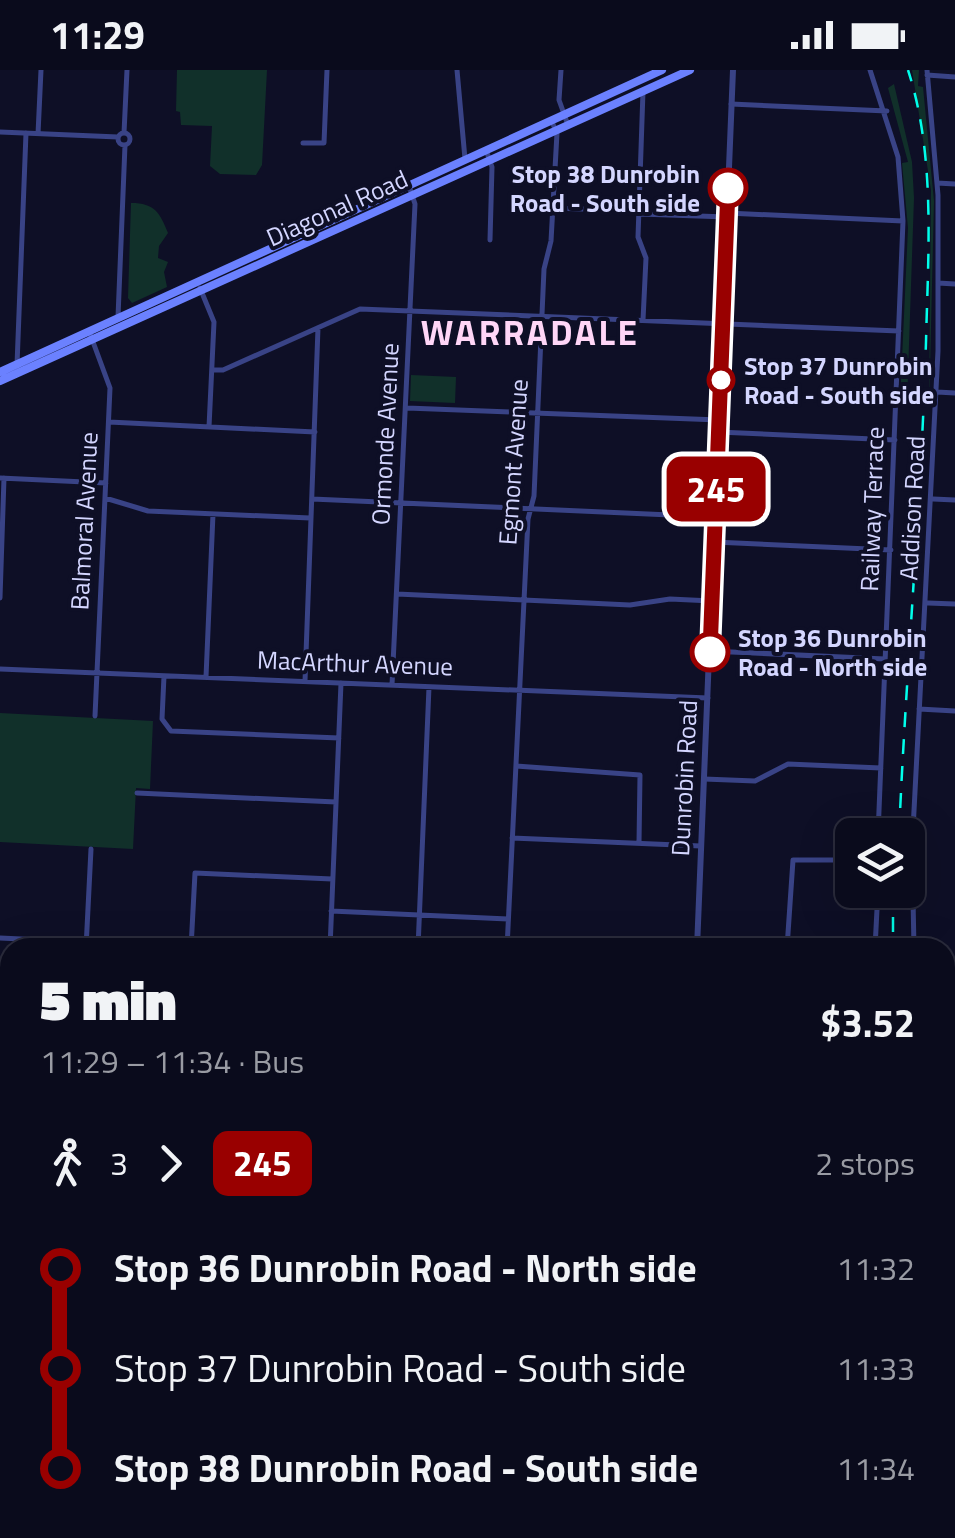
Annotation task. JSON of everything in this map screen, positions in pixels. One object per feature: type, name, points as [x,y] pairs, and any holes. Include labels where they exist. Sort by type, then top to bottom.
[{"type":"main road","name":"Diagonal Road","points":[[0,382],[19,368],[301,235],[662,70]]},
{"type":"main road","name":"Diagonal Road","points":[[199,286],[306,246],[690,70]]},
{"type":"main road","points":[[301,235],[306,246]]},
{"type":"main road","name":"Diagonal Road","points":[[0,372],[19,368]]},
{"type":"street","points":[[38,134],[41,70]]},
{"type":"street","points":[[121,135],[127,70]]},
{"type":"street","points":[[303,143],[324,143],[327,70]]},
{"type":"street","points":[[457,70],[465,159],[471,170]]},
{"type":"street","points":[[560,70],[562,115],[568,125]]},
{"type":"street","name":"Dunrobin Road","points":[[697,938],[732,70]]},
{"type":"street","name":"Railway Terrace","points":[[870,70],[887,111],[898,157],[904,221],[879,818]]},
{"type":"street","points":[[927,73],[955,76]]},
{"type":"street","name":"Addison Road","points":[[914,938],[912,850],[937,392],[937,183],[927,73]]},
{"type":"street","points":[[642,92],[638,237],[646,258],[643,320]]},
{"type":"street","points":[[731,104],[887,111]]},
{"type":"street","name":"Egmont Avenue","points":[[507,938],[524,600],[542,316],[553,208],[557,131],[552,120]]},
{"type":"street","points":[[0,132],[121,135],[130,139],[124,145],[120,322]]},
{"type":"street","points":[[19,368],[26,133]]},
{"type":"street","points":[[486,150],[491,161],[490,240]]},
{"type":"street","points":[[937,183],[955,184]]},
{"type":"street","name":"Ormonde Avenue","points":[[392,685],[414,197],[409,186]]},
{"type":"street","points":[[553,208],[904,221]]},
{"type":"street","points":[[938,283],[955,284]]},
{"type":"street","points":[[199,286],[214,322],[209,427]]},
{"type":"street","points":[[212,370],[223,370],[360,309],[899,332]]},
{"type":"street","points":[[305,682],[318,328]]},
{"type":"street","name":"Balmoral Avenue","points":[[91,335],[108,378],[95,716]]},
{"type":"street","points":[[937,392],[955,392]]},
{"type":"street","points":[[406,408],[719,420]]},
{"type":"street","points":[[108,422],[316,432]]},
{"type":"street","points":[[718,432],[895,440]]},
{"type":"street","points":[[0,598],[2,478],[106,483]]},
{"type":"street","points":[[106,498],[148,511],[311,518]]},
{"type":"street","points":[[312,499],[715,518]]},
{"type":"street","points":[[932,499],[955,500]]},
{"type":"street","points":[[206,677],[213,514]]},
{"type":"street","points":[[714,542],[890,550]]},
{"type":"street","points":[[397,594],[630,605],[670,599],[712,601]]},
{"type":"street","points":[[928,603],[955,604]]},
{"type":"street","points":[[710,652],[885,659]]},
{"type":"street","name":"MacArthur Avenue","points":[[0,669],[708,698]]},
{"type":"street","points":[[164,676],[162,719],[172,731],[338,738]]},
{"type":"street","points":[[331,938],[341,683]]},
{"type":"street","points":[[419,938],[429,686]]},
{"type":"street","points":[[919,709],[955,710]]},
{"type":"street","points":[[704,778],[755,781],[788,764],[881,768]]},
{"type":"street","points":[[516,766],[640,774],[639,843]]},
{"type":"street","points":[[137,793],[336,802]]},
{"type":"street","points":[[512,838],[701,846]]},
{"type":"street","points":[[86,938],[91,849]]},
{"type":"street","points":[[788,938],[793,860],[835,860]]},
{"type":"street","points":[[192,938],[195,872],[333,879]]},
{"type":"street","points":[[876,938],[877,908]]},
{"type":"street","points":[[332,911],[508,919]]},
{"type":"green space","points":[[177,70],[267,70],[262,165],[256,175],[220,174],[210,166],[212,126],[181,125],[180,112],[176,111]]},
{"type":"green space","points":[[912,70],[919,70],[918,86],[923,87],[934,201],[929,412],[931,190]]},
{"type":"green space","points":[[894,84],[912,162],[914,198],[907,403],[900,403],[908,228],[902,163],[908,162],[888,88]]},
{"type":"green space","points":[[131,203],[156,210],[168,233],[159,246],[158,258],[168,262],[164,272],[167,287],[132,303],[128,298]]},
{"type":"green space","points":[[411,375],[456,377],[455,403],[410,401]]},
{"type":"green space","points":[[0,713],[153,721],[150,789],[136,788],[133,849],[0,842]]},
{"type":"railway","points":[[900,818],[921,465],[929,240],[923,136],[908,70]]},
{"type":"railway","points":[[893,908],[893,938]]},
{"type":"bus line","name":"245","points":[[710,652],[728,188]]},
{"type":"place","name":"Stop 38 Dunrobin Road - South side","points":[[728,188]]},
{"type":"place","name":"Stop 37 Dunrobin Road - South side","points":[[721,380]]},
{"type":"place","name":"Stop 36 Dunrobin Road - North side","points":[[710,652]]},
{"type":"district","name":"WARRADALE","points":[[530,332]]}]
